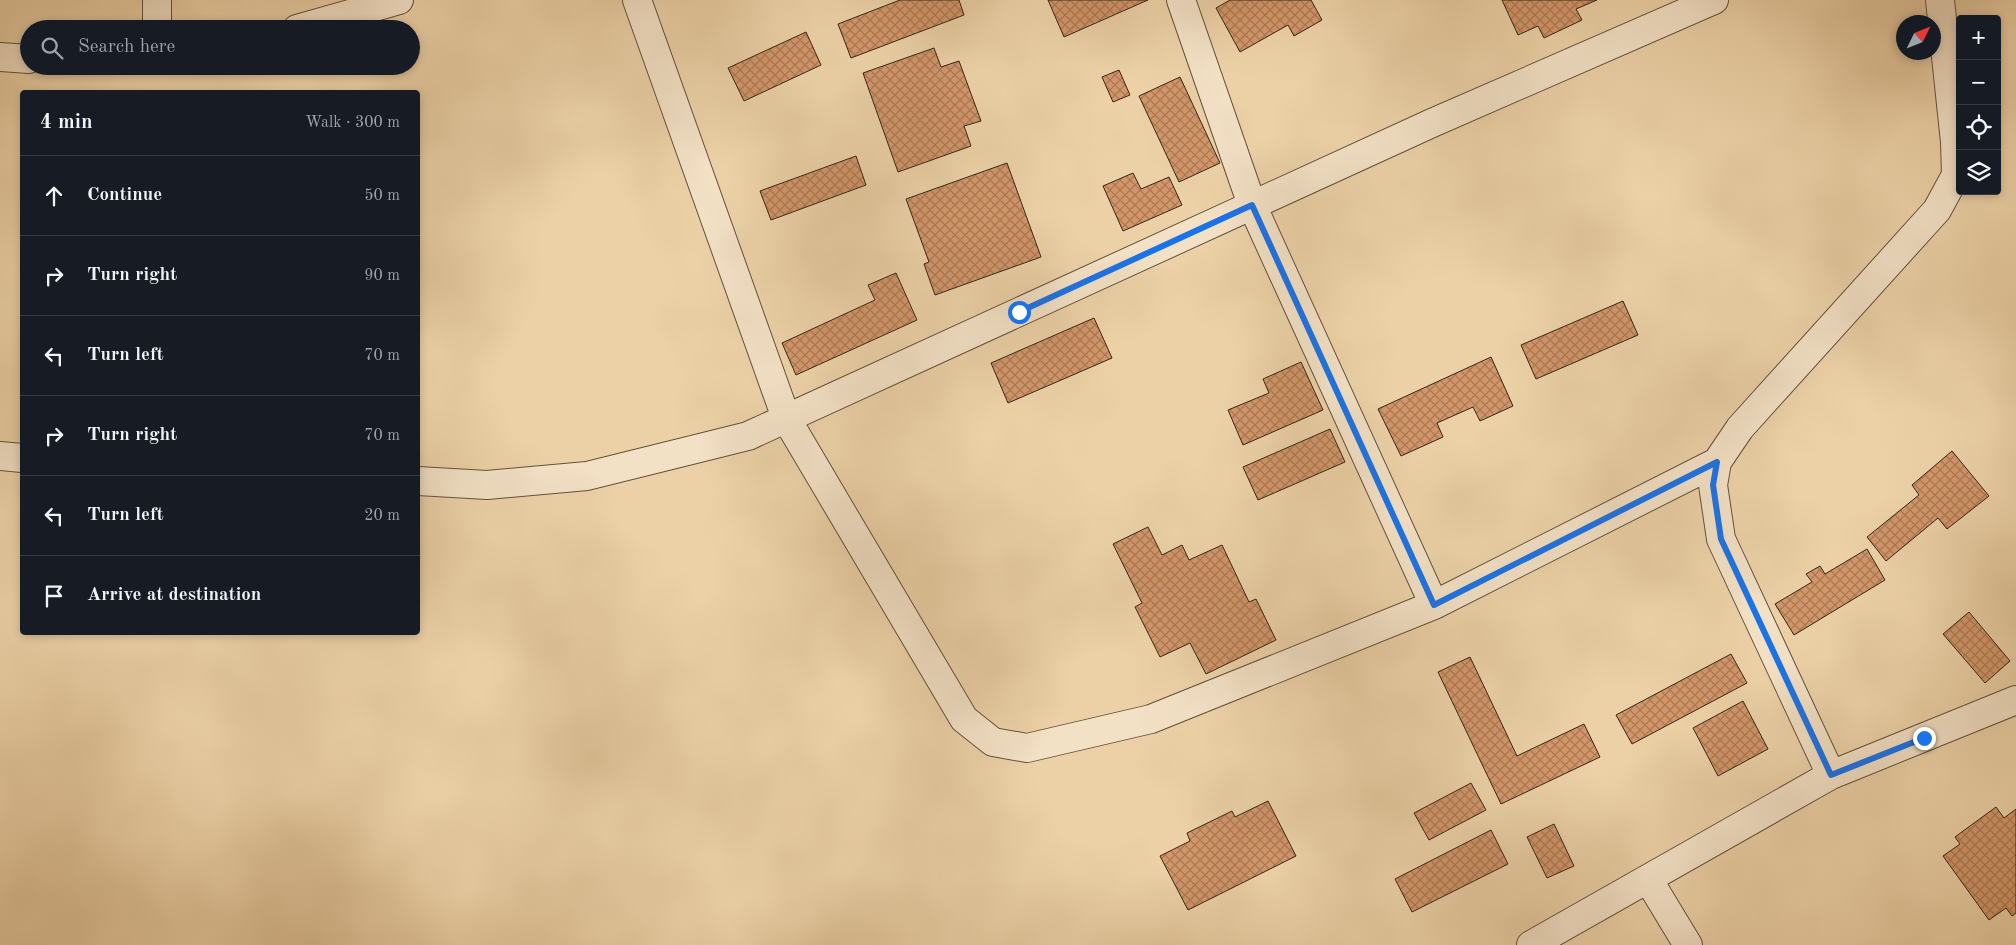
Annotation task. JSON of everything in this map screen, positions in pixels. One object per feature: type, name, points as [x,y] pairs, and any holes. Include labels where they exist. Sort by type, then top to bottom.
[{"type":"street","points":[[156,0],[157,20]]},
{"type":"street","points":[[329,20],[400,0]]},
{"type":"street","points":[[637,0],[786,418],[964,719],[993,742],[1027,748],[1151,719],[1434,605],[1717,462]]},
{"type":"street","points":[[1181,0],[1252,205],[1434,605]]},
{"type":"street","points":[[420,481],[487,485],[587,476],[748,436],[1432,122],[1714,0]]},
{"type":"street","points":[[1831,775],[1721,539],[1713,485],[1717,462],[1740,428],[1938,210],[1956,175],[1955,142],[1940,0]]},
{"type":"street","points":[[0,57],[20,59]]},
{"type":"street","points":[[0,456],[20,458]]},
{"type":"street","points":[[1530,945],[1831,775],[2016,700]]},
{"type":"street","points":[[1648,878],[1688,945]]},
{"type":"building","points":[[900,0],[959,0],[964,15],[851,58],[838,24]]},
{"type":"building","points":[[1048,0],[1148,0],[1064,37]]},
{"type":"building","points":[[1230,0],[1311,0],[1322,20],[1294,36],[1288,25],[1240,52],[1216,8]]},
{"type":"building","points":[[1502,0],[1597,0],[1576,9],[1582,20],[1544,38],[1538,26],[1518,35]]},
{"type":"building","points":[[806,32],[821,65],[744,101],[728,68]]},
{"type":"building","points":[[934,48],[941,67],[959,61],[981,121],[964,126],[971,146],[898,172],[863,73]]},
{"type":"building","points":[[1119,70],[1130,95],[1113,102],[1102,77]]},
{"type":"building","points":[[1180,77],[1220,163],[1179,182],[1139,96]]},
{"type":"building","points":[[856,156],[866,185],[771,220],[760,191]]},
{"type":"building","points":[[1007,163],[1041,257],[935,295],[924,264],[929,262],[906,199]]},
{"type":"building","points":[[1133,173],[1141,189],[1169,177],[1182,205],[1123,231],[1103,186]]},
{"type":"building","points":[[896,273],[917,320],[796,375],[782,343],[875,300],[868,285]]},
{"type":"building","points":[[1623,301],[1638,335],[1536,379],[1521,345]]},
{"type":"building","points":[[1094,318],[1112,358],[1008,403],[991,363]]},
{"type":"building","points":[[1491,357],[1513,406],[1480,421],[1473,407],[1437,423],[1443,437],[1401,456],[1378,409]]},
{"type":"building","points":[[1301,362],[1323,410],[1243,445],[1228,410],[1269,393],[1263,379]]},
{"type":"building","points":[[1330,429],[1345,462],[1258,500],[1243,467]]},
{"type":"building","points":[[1952,451],[1989,496],[1947,529],[1938,518],[1886,561],[1867,537],[1919,495],[1912,485]]},
{"type":"building","points":[[1148,527],[1162,555],[1182,545],[1189,560],[1222,545],[1249,602],[1256,599],[1276,640],[1206,674],[1190,643],[1160,657],[1135,607],[1142,603],[1113,544]]},
{"type":"building","points":[[1867,549],[1885,580],[1794,635],[1775,604],[1812,582],[1806,574],[1820,566],[1825,574]]},
{"type":"building","points":[[1969,612],[2010,661],[1985,683],[1943,634]]},
{"type":"building","points":[[1731,654],[1747,683],[1632,744],[1616,715]]},
{"type":"building","points":[[1470,657],[1517,756],[1584,724],[1600,757],[1501,804],[1438,672]]},
{"type":"building","points":[[1743,701],[1768,749],[1718,776],[1693,728]]},
{"type":"building","points":[[1471,783],[1486,810],[1429,840],[1414,813]]},
{"type":"building","points":[[1268,801],[1296,856],[1188,910],[1160,856],[1190,841],[1187,833],[1232,811],[1235,817]]},
{"type":"building","points":[[1996,807],[2004,818],[2016,809],[2016,913],[2012,916],[2006,908],[1989,920],[1943,856],[1960,844],[1955,837]]},
{"type":"building","points":[[1554,824],[1574,866],[1547,878],[1527,837]]},
{"type":"building","points":[[1491,830],[1508,864],[1412,912],[1395,879]]},
{"type":"route","points":[[1019,312],[1252,205],[1434,605],[1717,462],[1713,485],[1721,539],[1831,775],[1924,738]]}]
